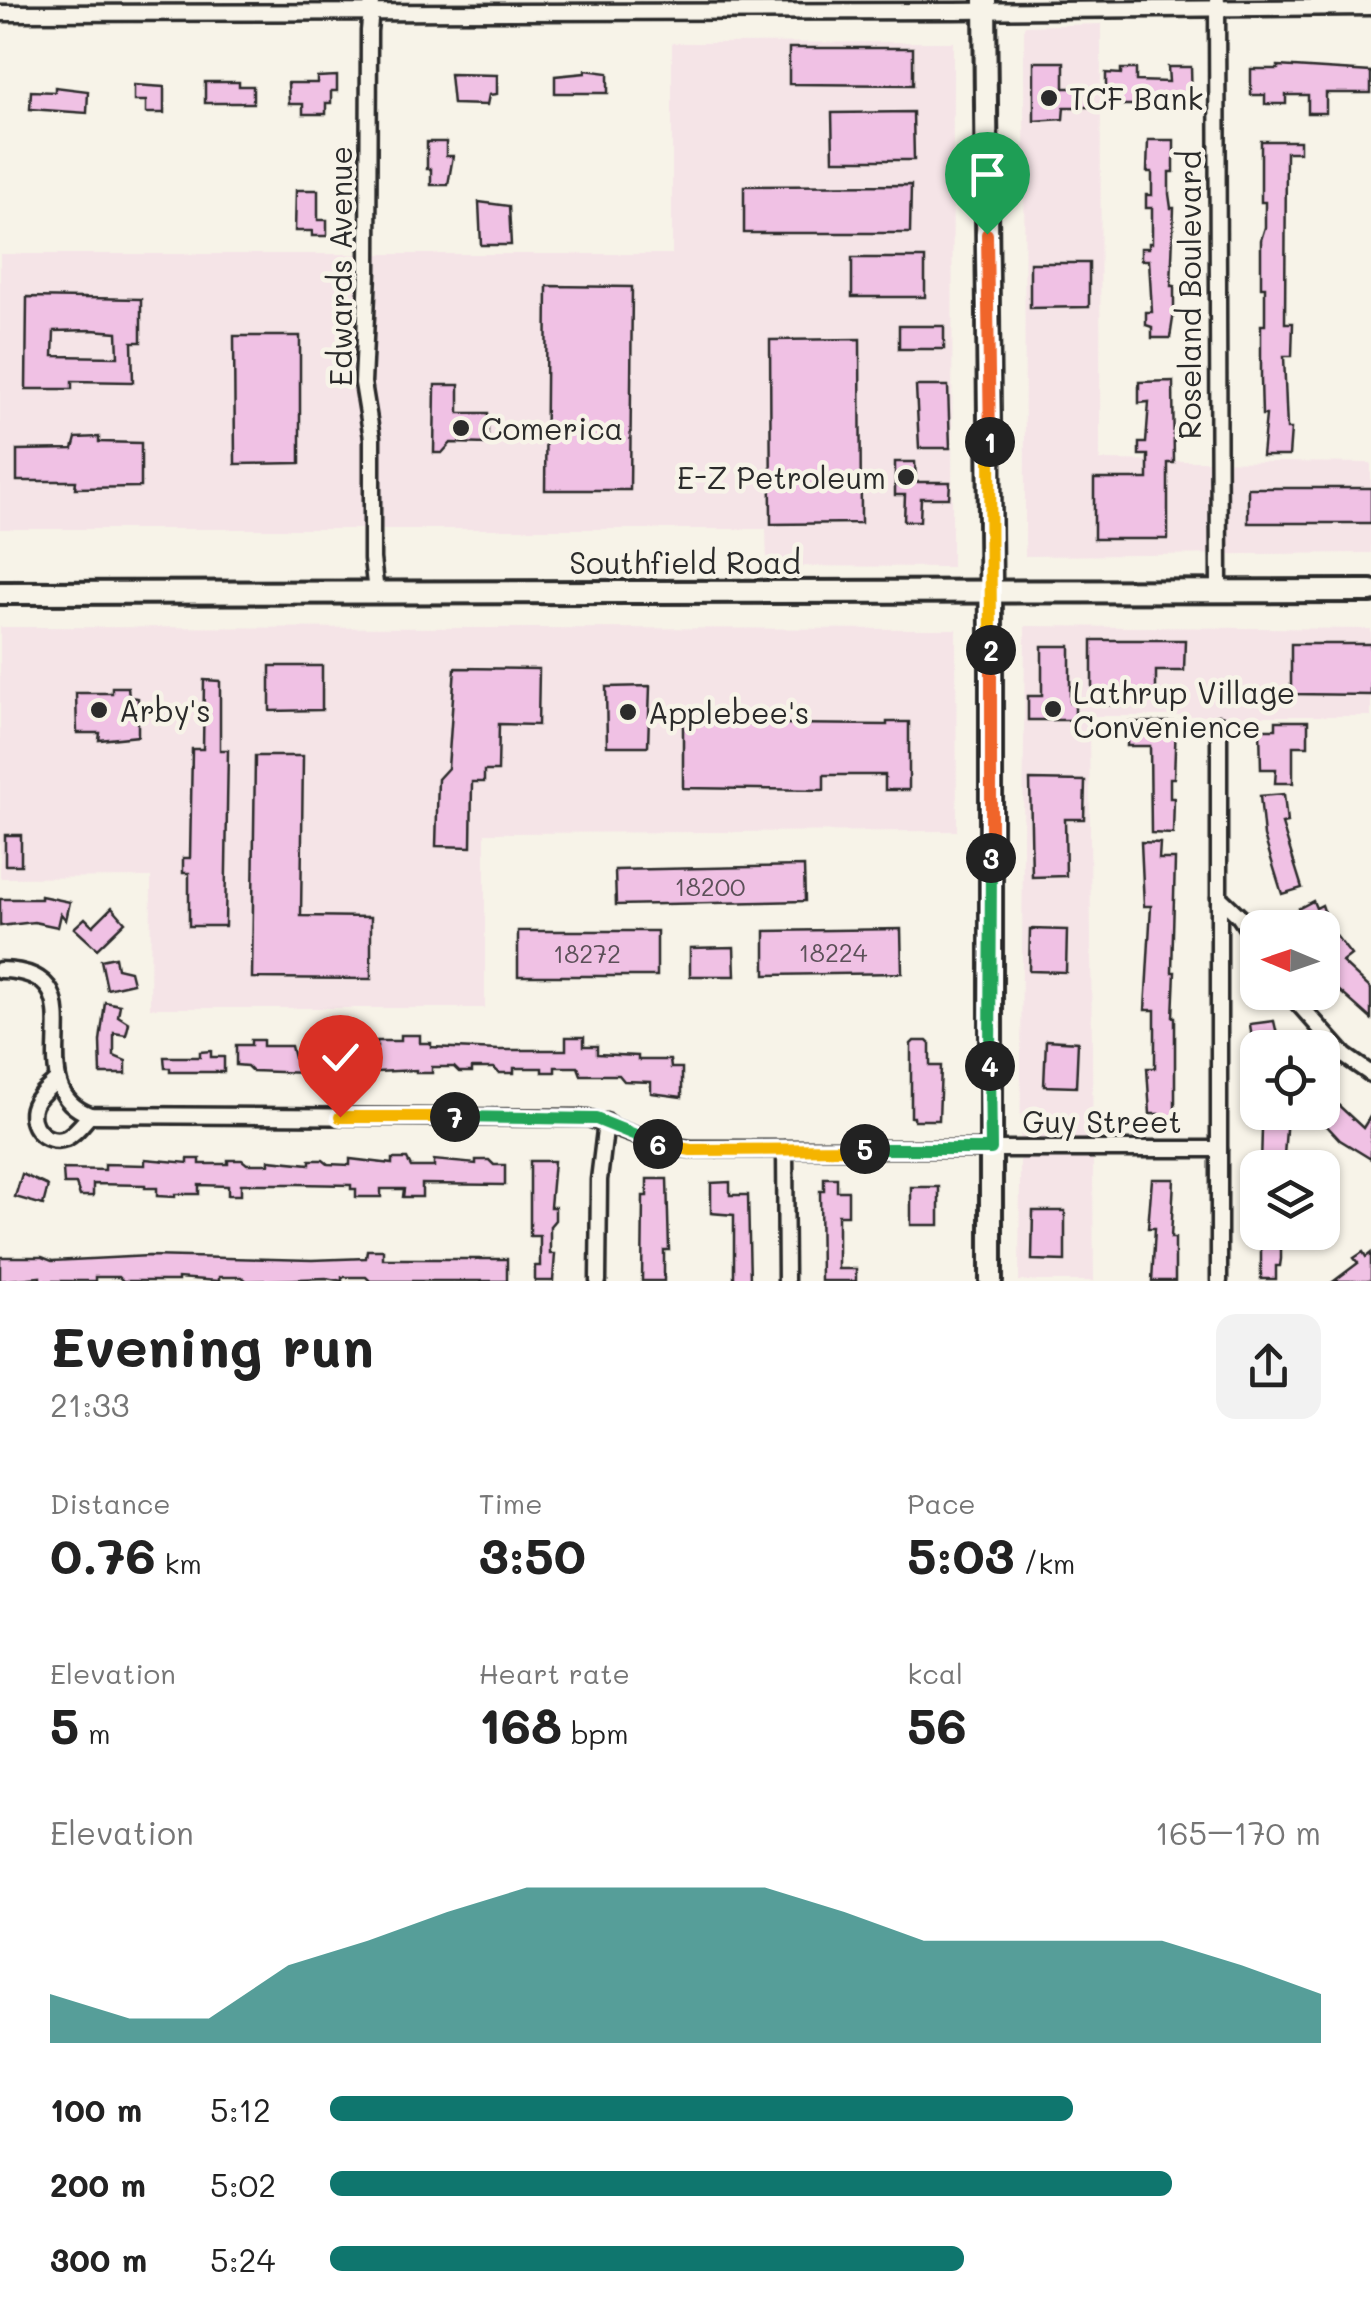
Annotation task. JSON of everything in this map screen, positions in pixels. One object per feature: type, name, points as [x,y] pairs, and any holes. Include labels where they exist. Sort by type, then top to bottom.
[{"type":"main road","points":[[985,5],[991,1281]]},
{"type":"main road","name":"Southfield Road","points":[[0,593],[1371,591]]},
{"type":"street","name":"Roseland Boulevard","points":[[1216,4],[1219,590]]},
{"type":"street","points":[[0,12],[372,6],[1371,7]]},
{"type":"street","name":"Edwards Avenue","points":[[372,6],[368,30],[368,272],[363,356],[372,438],[372,559],[376,592]]},
{"type":"street","points":[[1219,724],[1219,1281]]},
{"type":"street","points":[[1219,898],[1240,919]]},
{"type":"street","points":[[0,970],[34,974],[50,989],[56,1008],[57,1080],[66,1099],[90,1115]]},
{"type":"street","points":[[1304,1010],[1345,1056],[1371,1074]]},
{"type":"street","name":"Guy Street","points":[[57,1080],[33,1110],[33,1123],[41,1135],[54,1139],[65,1138],[90,1115],[579,1118],[606,1122],[678,1149],[1219,1149]]},
{"type":"street","points":[[598,1281],[600,1165],[606,1122]]},
{"type":"street","points":[[786,1149],[786,1281]]},
{"type":"shaded area","points":[[1101,24],[1100,460],[1371,463],[1371,553],[1025,556],[1024,26]]},
{"type":"shaded area","points":[[953,42],[952,567],[767,566],[766,529],[0,529],[0,254],[672,254],[672,43]]},
{"type":"shaded area","points":[[1025,626],[1371,629],[1371,716],[1089,716],[1094,1281],[1019,1281]]},
{"type":"shaded area","points":[[0,627],[956,629],[957,831],[485,833],[485,1008],[150,1008],[151,877],[0,878]]},
{"type":"building","points":[[789,48],[913,48],[913,85],[789,84]]},
{"type":"building","name":"TCF Bank","points":[[1034,62],[1064,62],[1064,88],[1091,88],[1091,107],[1064,107],[1063,119],[1034,121]]},
{"type":"building","points":[[1278,66],[1371,72],[1371,93],[1326,93],[1326,113],[1308,113],[1308,95],[1286,95],[1286,104],[1265,104],[1265,95],[1251,95],[1251,69]]},
{"type":"building","points":[[1168,67],[1191,67],[1192,101],[1149,98],[1149,105],[1114,105],[1114,94],[1106,94],[1106,73],[1136,69],[1136,81],[1169,82]]},
{"type":"building","points":[[585,70],[608,73],[608,93],[555,93],[555,76]]},
{"type":"building","points":[[450,74],[497,75],[497,94],[489,95],[487,105],[453,104]]},
{"type":"building","points":[[337,76],[337,91],[331,91],[326,114],[303,114],[303,104],[289,104],[288,83],[317,83],[317,77]]},
{"type":"building","points":[[205,82],[253,86],[253,103],[205,103]]},
{"type":"building","points":[[134,85],[164,87],[164,113],[146,113],[146,101],[134,101]]},
{"type":"building","points":[[55,87],[88,91],[87,113],[30,109],[31,91],[55,92]]},
{"type":"building","points":[[913,112],[914,160],[833,160],[832,113]]},
{"type":"building","points":[[1148,140],[1174,140],[1174,172],[1169,172],[1169,194],[1174,208],[1174,312],[1170,338],[1152,338],[1152,327],[1146,325],[1146,312],[1152,312],[1149,260],[1141,260],[1141,248],[1149,248],[1152,243],[1152,208],[1146,208],[1146,195],[1152,195],[1152,172],[1147,172]]},
{"type":"building","points":[[1261,141],[1300,141],[1300,152],[1286,152],[1285,323],[1293,323],[1292,356],[1284,356],[1287,429],[1291,429],[1289,456],[1262,456],[1266,415],[1262,415],[1261,379],[1265,287],[1261,287],[1261,240],[1265,202],[1261,202]]},
{"type":"building","points":[[427,142],[446,142],[446,156],[453,156],[448,185],[431,185]]},
{"type":"building","points":[[911,185],[910,233],[744,233],[744,186]]},
{"type":"building","points":[[296,190],[318,190],[318,220],[327,220],[327,236],[295,231]]},
{"type":"building","points":[[479,202],[509,206],[511,245],[481,245]]},
{"type":"building","points":[[852,258],[925,258],[925,297],[852,297]]},
{"type":"building","points":[[1030,263],[1089,263],[1089,307],[1030,308]]},
{"type":"building","points":[[547,286],[632,287],[630,490],[545,490]]},
{"type":"building","points":[[27,297],[141,299],[141,342],[132,342],[133,382],[72,381],[72,389],[26,389]],"holes":[[[54,331],[117,332],[118,357],[53,356]]]},
{"type":"building","points":[[899,326],[944,326],[944,349],[899,349]]},
{"type":"building","points":[[234,336],[300,336],[300,463],[235,464]]},
{"type":"building","points":[[860,339],[861,523],[771,524],[770,340]]},
{"type":"building","points":[[1173,381],[1174,463],[1168,463],[1168,539],[1094,539],[1094,479],[1148,479],[1148,455],[1139,455],[1139,443],[1146,443],[1149,402],[1139,403],[1139,382]]},
{"type":"building","name":"Comerica","points":[[435,385],[459,385],[459,413],[488,413],[488,444],[451,443],[442,453],[434,453]]},
{"type":"building","points":[[916,386],[948,386],[950,448],[919,448]]},
{"type":"building","points":[[99,437],[99,442],[141,443],[141,487],[75,488],[76,481],[17,481],[17,450],[73,449],[76,438]]},
{"type":"building","points":[[895,462],[915,462],[916,482],[950,482],[949,498],[921,498],[920,521],[904,521],[905,495],[895,495]]},
{"type":"building","points":[[1248,488],[1371,488],[1371,523],[1248,523]]},
{"type":"building","points":[[1092,640],[1185,640],[1184,671],[1156,671],[1156,693],[1130,693],[1130,705],[1105,705],[1106,694],[1092,694]]},
{"type":"building","points":[[1291,644],[1371,644],[1371,695],[1291,694]]},
{"type":"building","points":[[1042,646],[1070,646],[1070,703],[1075,703],[1075,720],[1028,720],[1028,696],[1042,696]]},
{"type":"building","points":[[270,666],[322,666],[322,710],[270,711]]},
{"type":"building","points":[[455,668],[539,669],[538,725],[499,724],[498,771],[484,771],[484,782],[472,782],[471,847],[436,846],[438,779],[448,768]]},
{"type":"building","points":[[204,680],[220,681],[220,750],[228,750],[225,926],[189,926],[189,873],[183,873],[183,858],[190,858],[192,749],[203,749]]},
{"type":"building","name":"Applebee's","points":[[650,686],[648,746],[607,746],[606,687]]},
{"type":"building","points":[[112,687],[128,687],[129,697],[138,698],[138,736],[99,740],[100,733],[77,733],[76,693],[112,693]]},
{"type":"building","points":[[1276,721],[1308,721],[1308,746],[1293,746],[1293,783],[1275,783],[1276,769],[1261,769],[1260,729],[1276,729]]},
{"type":"building","points":[[909,722],[909,790],[885,790],[885,775],[824,775],[824,790],[683,788],[683,723]]},
{"type":"building","points":[[1128,722],[1176,722],[1174,778],[1170,778],[1173,834],[1151,833],[1150,746],[1127,746]]},
{"type":"building","points":[[255,756],[303,756],[301,916],[371,917],[371,979],[252,978]]},
{"type":"building","points":[[1030,780],[1085,781],[1084,819],[1065,819],[1066,876],[1032,877]]},
{"type":"building","points":[[1284,794],[1287,823],[1282,824],[1302,888],[1282,894],[1264,836],[1260,796]]},
{"type":"building","points":[[5,835],[21,835],[21,865],[5,865]]},
{"type":"building","points":[[1141,842],[1160,843],[1159,859],[1175,859],[1175,1118],[1150,1114],[1147,1068],[1155,1068],[1155,1010],[1145,1010],[1151,906],[1144,906]]},
{"type":"building","points":[[804,866],[805,901],[616,905],[615,870]]},
{"type":"building","points":[[41,896],[70,902],[66,920],[61,914],[58,927],[34,922],[0,926],[0,899]]},
{"type":"building","points":[[1313,901],[1316,908],[1322,905],[1324,910],[1296,910]]},
{"type":"building","points":[[112,907],[125,922],[97,949],[74,928],[85,918],[93,926]]},
{"type":"building","points":[[901,929],[902,973],[765,975],[765,931]]},
{"type":"building","points":[[1030,929],[1067,930],[1066,972],[1029,971]]},
{"type":"building","points":[[518,931],[657,931],[657,976],[518,976]]},
{"type":"building","points":[[1340,941],[1351,955],[1342,962],[1371,989],[1371,1019],[1340,992]]},
{"type":"building","points":[[734,947],[735,976],[690,976],[690,948]]},
{"type":"building","points":[[115,957],[117,968],[130,971],[133,983],[107,989],[101,960]]},
{"type":"building","points":[[105,1002],[120,1005],[118,1016],[129,1023],[126,1035],[114,1033],[114,1056],[126,1061],[126,1074],[101,1074]]},
{"type":"building","points":[[1274,1021],[1276,1030],[1251,1030],[1250,1024]]},
{"type":"building","points":[[401,1035],[420,1035],[420,1043],[431,1043],[431,1047],[499,1050],[566,1050],[566,1037],[584,1037],[584,1046],[597,1046],[597,1054],[670,1060],[671,1068],[682,1068],[682,1097],[651,1093],[651,1082],[624,1081],[619,1075],[581,1075],[578,1067],[555,1067],[555,1072],[514,1068],[514,1073],[499,1073],[494,1068],[459,1072],[454,1067],[432,1067],[432,1073],[416,1073],[348,1067],[348,1073],[319,1067],[319,1047],[377,1047],[377,1041],[401,1041]]},
{"type":"building","points":[[251,1040],[263,1040],[263,1046],[291,1046],[294,1058],[307,1058],[306,1073],[252,1071],[236,1065],[236,1045],[251,1045]]},
{"type":"building","points":[[1046,1040],[1078,1042],[1076,1087],[1044,1086]]},
{"type":"building","points":[[914,1041],[927,1041],[930,1066],[941,1066],[939,1120],[911,1117]]},
{"type":"building","points":[[211,1051],[211,1057],[224,1057],[224,1072],[170,1072],[170,1068],[165,1068],[164,1057],[200,1057],[200,1052]]},
{"type":"building","points":[[1340,1107],[1363,1128],[1371,1115],[1371,1159],[1331,1130],[1340,1130]]},
{"type":"building","points":[[1262,1130],[1286,1130],[1284,1150],[1261,1150]]},
{"type":"building","points":[[145,1159],[188,1163],[188,1159],[200,1159],[200,1164],[242,1160],[247,1164],[269,1164],[269,1160],[310,1164],[310,1160],[323,1160],[328,1164],[350,1165],[350,1159],[392,1164],[392,1159],[407,1159],[411,1167],[434,1167],[434,1160],[476,1164],[476,1160],[489,1160],[494,1165],[505,1165],[505,1185],[422,1184],[422,1197],[403,1197],[404,1189],[381,1189],[381,1197],[356,1197],[356,1189],[351,1189],[351,1185],[241,1184],[241,1195],[228,1195],[228,1186],[199,1185],[199,1194],[175,1197],[157,1196],[157,1188],[145,1185],[93,1184],[93,1196],[80,1196],[76,1184],[64,1184],[63,1169],[105,1170],[105,1164],[145,1165]]},
{"type":"building","points":[[530,1161],[554,1161],[550,1207],[555,1207],[555,1220],[550,1226],[550,1254],[555,1254],[553,1281],[535,1281],[535,1266],[540,1266],[540,1236],[530,1236]]},
{"type":"building","points":[[22,1174],[48,1186],[43,1205],[15,1197]]},
{"type":"building","points":[[824,1178],[837,1178],[837,1191],[848,1191],[848,1215],[838,1215],[838,1269],[856,1269],[856,1281],[821,1281],[820,1191],[824,1191]]},
{"type":"building","points":[[647,1179],[667,1179],[669,1250],[664,1250],[664,1281],[642,1281],[643,1196],[647,1196]]},
{"type":"building","points":[[1152,1179],[1174,1179],[1171,1238],[1175,1238],[1175,1281],[1152,1281],[1155,1228],[1148,1228]]},
{"type":"building","points":[[730,1182],[730,1195],[748,1195],[750,1281],[734,1281],[734,1215],[711,1213],[711,1183]]},
{"type":"building","points":[[911,1187],[939,1187],[939,1225],[911,1225]]},
{"type":"building","points":[[1033,1211],[1065,1211],[1065,1261],[1032,1260]]},
{"type":"building","points":[[367,1250],[383,1250],[383,1259],[507,1259],[507,1281],[370,1281],[366,1277],[342,1277],[342,1281],[247,1281],[242,1277],[219,1277],[219,1281],[123,1281],[119,1277],[95,1277],[95,1281],[40,1281],[40,1277],[0,1281],[0,1257],[42,1257],[52,1261],[149,1256],[312,1260],[366,1258]]},
{"type":"building","points":[[1261,1250],[1281,1250],[1276,1279],[1261,1279]]},
{"type":"building","points":[[1363,1252],[1366,1257],[1371,1253],[1371,1281],[1334,1281],[1358,1263],[1354,1258]]},
{"type":"place","name":"TCF Bank","points":[[1049,98]]},
{"type":"place","name":"Comerica","points":[[461,428]]},
{"type":"place","name":"E-Z Petroleum","points":[[906,477]]},
{"type":"place","name":"Lathrup Village Convenience","points":[[1053,709]]},
{"type":"place","name":"Arby's","points":[[99,710]]},
{"type":"place","name":"Applebee's","points":[[628,712]]},
{"type":"route","points":[[340,1117],[588,1118],[661,1145],[691,1150],[991,1149],[987,234]]}]
